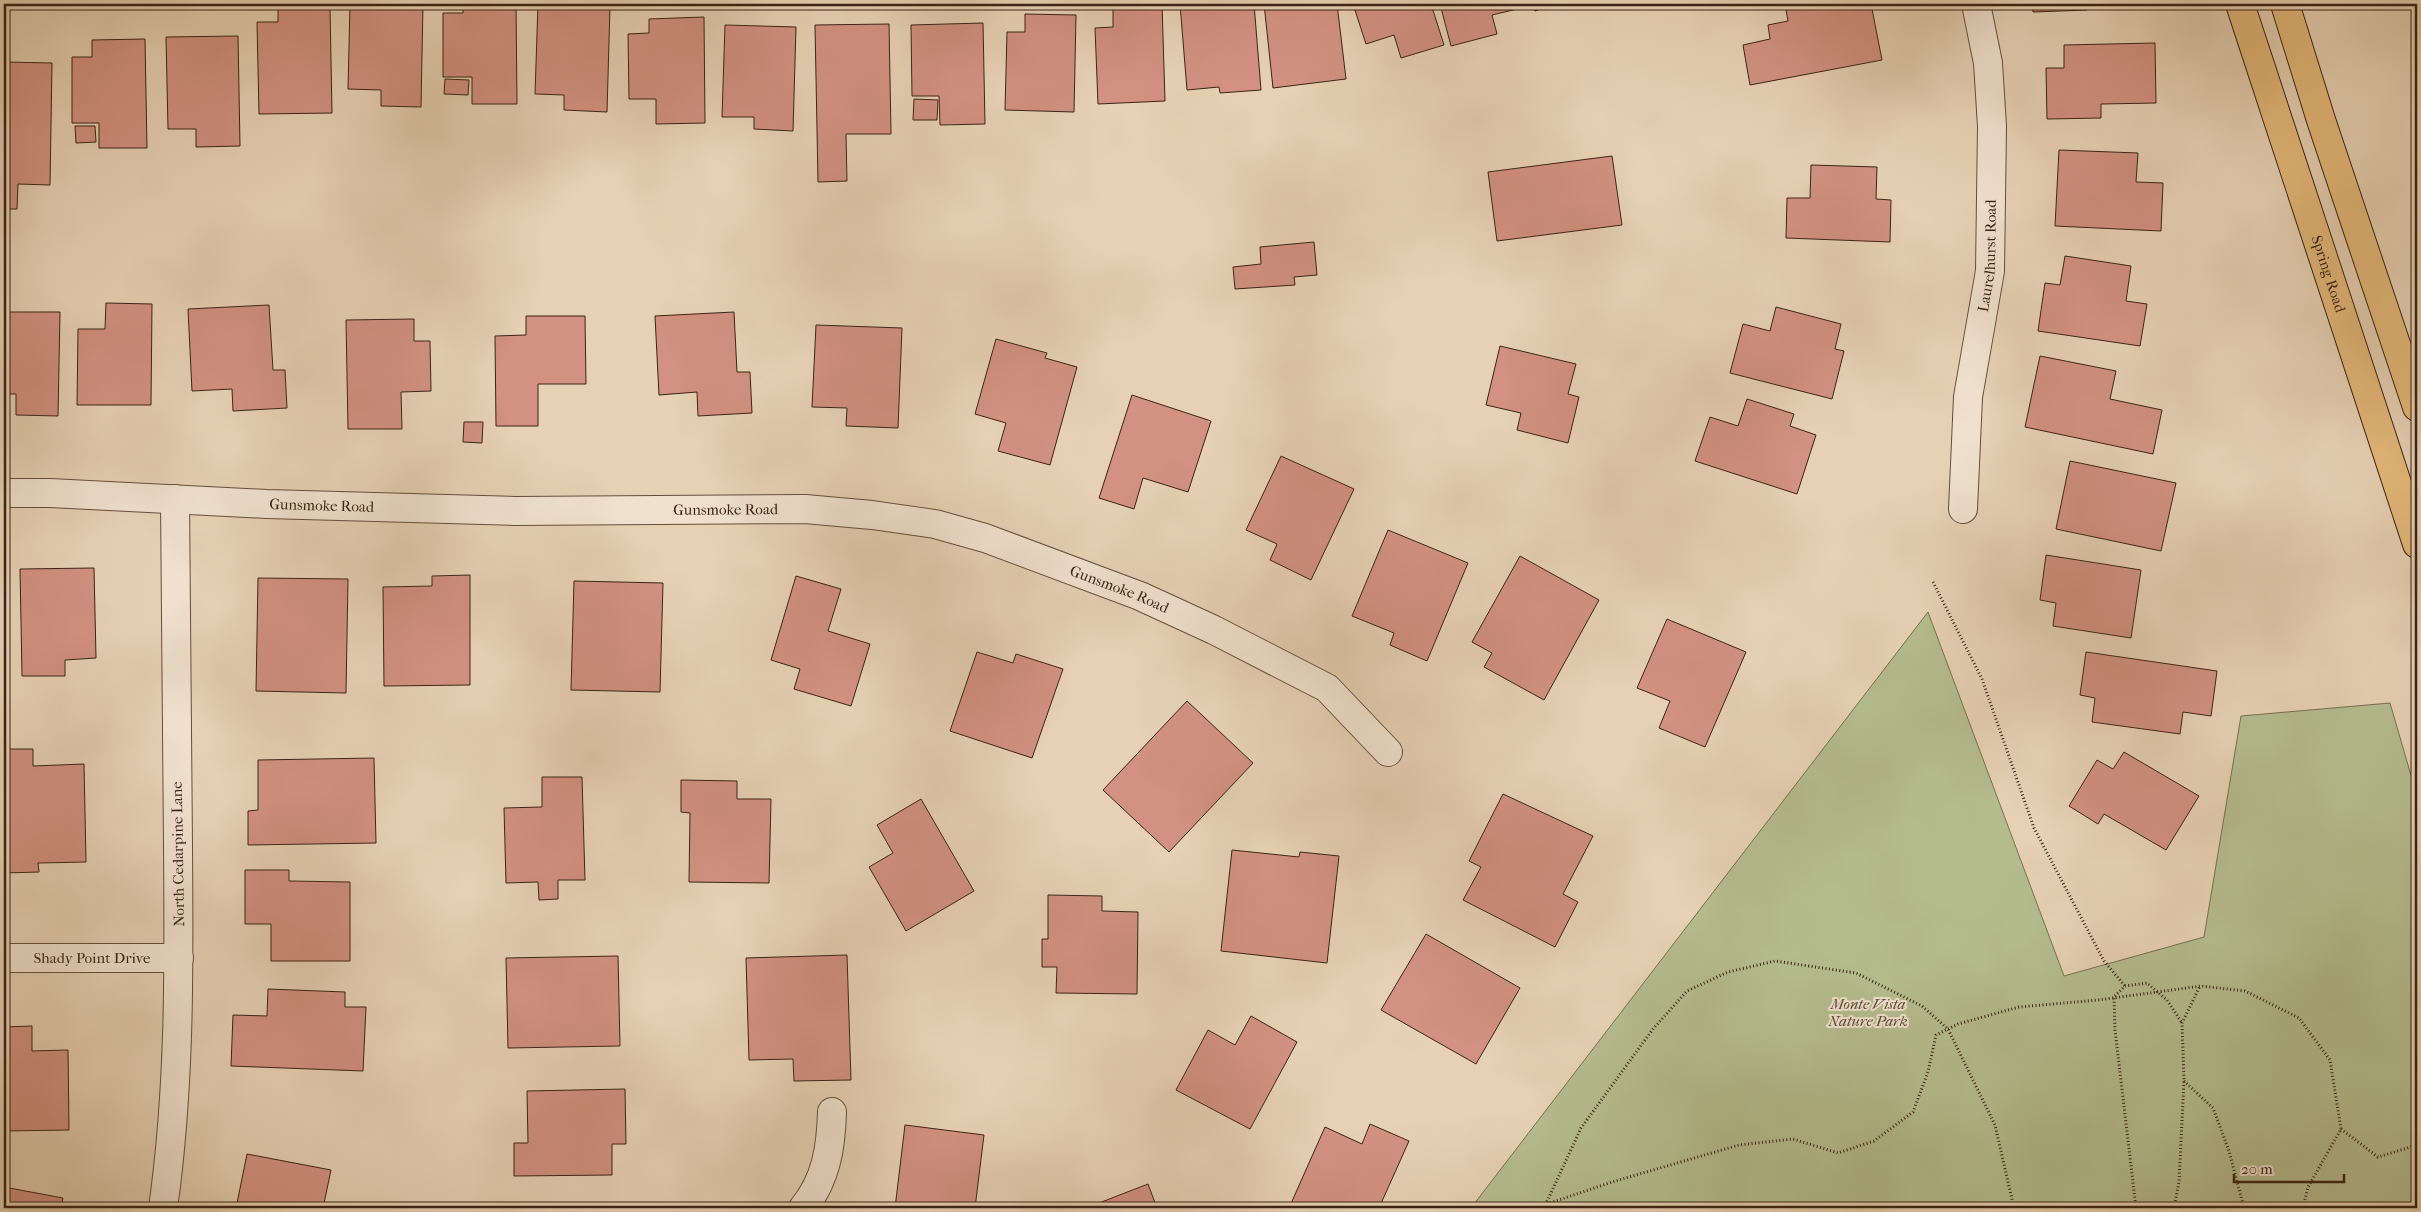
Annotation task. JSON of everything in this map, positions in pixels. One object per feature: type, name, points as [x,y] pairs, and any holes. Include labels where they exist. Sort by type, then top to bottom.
[{"type":"main road","name":"Spring Road","points":[[2240,4],[2417,544]]},
{"type":"main road","points":[[2286,4],[2321,120],[2417,407]]},
{"type":"street","name":"Laurelhurst Road","points":[[1963,509],[1968,397],[1990,271],[1992,126],[1988,63],[1976,4]]},
{"type":"street","name":"Gunsmoke Road","points":[[4,493],[267,504],[515,511],[805,510],[872,515],[935,524],[985,538],[1140,596],[1214,630],[1327,688],[1388,752]]},
{"type":"street","name":"North Cedarpine Lane","points":[[163,1208],[169,1168],[174,1093],[179,958],[175,499]]},
{"type":"street","name":"Shady Point Drive","points":[[4,958],[179,958]]},
{"type":"street","points":[[802,1208],[816,1192],[831,1145],[832,1112]]},
{"type":"path","points":[[1933,582],[1982,679],[2034,828],[2104,961],[2125,986]]},
{"type":"path","points":[[1544,1208],[1581,1128],[1653,1029],[1687,991],[1728,972],[1775,961],[1856,974],[1922,1006],[1948,1029],[1995,1125],[2014,1208]]},
{"type":"path","points":[[2136,1208],[2115,1030],[2114,997],[2125,986],[2147,983],[2166,1000],[2182,1023]]},
{"type":"path","points":[[2174,1208],[2179,1182],[2184,1080],[2182,1023],[2201,986]]},
{"type":"path","points":[[1547,1204],[1612,1182],[1739,1145],[1792,1139],[1838,1153],[1874,1141],[1913,1112],[1928,1072],[1936,1035],[1958,1024],[2020,1007],[2201,986],[2245,991],[2299,1018],[2330,1060],[2341,1129],[2308,1187],[2303,1208]]},
{"type":"path","points":[[2184,1080],[2213,1108],[2229,1151],[2244,1208]]},
{"type":"path","points":[[2341,1129],[2378,1157],[2417,1145]]},
{"type":"green space","name":"Monte Vista Nature Park","points":[[1928,612],[2064,976],[2204,937],[2241,716],[2390,703],[2417,796],[2417,1208],[1471,1208]]},
{"type":"building","points":[[350,4],[423,4],[421,107],[381,106],[381,90],[348,89]]},
{"type":"building","points":[[463,4],[516,4],[517,104],[472,104],[472,77],[443,77],[443,13],[463,13]]},
{"type":"building","points":[[538,4],[610,6],[607,112],[564,110],[564,95],[535,94]]},
{"type":"building","points":[[1162,4],[1165,101],[1098,104],[1095,28],[1113,27],[1113,6]]},
{"type":"building","points":[[1180,4],[1254,4],[1261,90],[1220,93],[1219,87],[1187,90]]},
{"type":"building","points":[[1264,4],[1337,4],[1346,79],[1273,88]]},
{"type":"building","points":[[1353,4],[1431,4],[1444,45],[1401,58],[1394,35],[1366,44]]},
{"type":"building","points":[[1440,4],[1515,4],[1517,9],[1492,15],[1497,34],[1451,46]]},
{"type":"building","points":[[1533,4],[1556,4],[1535,11]]},
{"type":"building","points":[[1785,4],[1853,4],[1854,8],[1871,4],[1882,60],[1750,85],[1743,45],[1770,39],[1768,25],[1788,21]]},
{"type":"building","points":[[2032,4],[2087,4],[2087,10],[2033,12]]},
{"type":"building","points":[[330,8],[332,113],[259,114],[257,22],[278,22],[278,9]]},
{"type":"building","points":[[1025,14],[1076,15],[1074,112],[1005,110],[1007,32],[1025,32]]},
{"type":"building","points":[[704,17],[705,123],[656,124],[656,99],[629,99],[628,34],[649,33],[649,19]]},
{"type":"building","points":[[983,23],[985,124],[940,125],[939,96],[912,96],[911,25]]},
{"type":"building","points":[[889,24],[891,134],[846,134],[847,181],[818,182],[815,25]]},
{"type":"building","points":[[725,25],[796,27],[793,131],[754,129],[754,117],[722,117]]},
{"type":"building","points":[[238,36],[240,146],[196,147],[196,129],[168,129],[166,37]]},
{"type":"building","points":[[145,39],[147,148],[99,148],[99,123],[72,123],[72,57],[92,57],[92,40]]},
{"type":"building","points":[[2155,43],[2156,103],[2101,104],[2101,118],[2047,119],[2046,68],[2064,68],[2064,45]]},
{"type":"building","points":[[4,62],[52,63],[50,185],[18,184],[17,209],[4,209]]},
{"type":"building","points":[[445,79],[469,80],[468,95],[444,94]]},
{"type":"building","points":[[914,99],[938,100],[937,120],[913,120]]},
{"type":"building","points":[[75,126],[95,126],[96,142],[76,143]]},
{"type":"building","points":[[2059,150],[2138,153],[2136,182],[2163,183],[2161,231],[2055,226]]},
{"type":"building","points":[[1612,156],[1622,225],[1497,241],[1488,172]]},
{"type":"building","points":[[1811,165],[1877,167],[1876,199],[1891,200],[1890,242],[1786,238],[1787,198],[1810,198]]},
{"type":"building","points":[[1314,242],[1317,275],[1294,277],[1295,285],[1235,289],[1233,267],[1261,264],[1260,247]]},
{"type":"building","points":[[2065,256],[2131,266],[2126,301],[2147,304],[2140,346],[2038,331],[2045,283],[2060,285]]},
{"type":"building","points":[[106,303],[152,304],[151,405],[77,405],[78,329],[105,329]]},
{"type":"building","points":[[269,305],[273,370],[285,370],[287,408],[233,411],[232,389],[192,391],[188,309]]},
{"type":"building","points":[[1776,307],[1841,324],[1835,349],[1844,351],[1832,399],[1730,373],[1743,324],[1770,331]]},
{"type":"building","points":[[4,312],[60,312],[58,416],[16,415],[16,394],[4,394]]},
{"type":"building","points":[[734,312],[737,372],[750,372],[752,413],[698,416],[697,392],[659,395],[655,316]]},
{"type":"building","points":[[526,316],[585,316],[586,384],[538,384],[538,426],[496,426],[495,336],[526,335]]},
{"type":"building","points":[[414,319],[414,341],[430,341],[431,391],[401,392],[402,429],[348,429],[346,320]]},
{"type":"building","points":[[816,325],[902,328],[898,428],[846,426],[847,408],[812,407]]},
{"type":"building","points":[[996,339],[1047,353],[1045,358],[1077,367],[1050,465],[998,451],[1006,423],[975,414]]},
{"type":"building","points":[[1500,346],[1576,364],[1568,394],[1579,397],[1568,443],[1517,430],[1521,413],[1486,405]]},
{"type":"building","points":[[2040,356],[2116,371],[2110,399],[2162,410],[2153,454],[2025,427]]},
{"type":"building","points":[[1132,395],[1211,421],[1188,492],[1143,478],[1134,509],[1099,498]]},
{"type":"building","points":[[1747,399],[1794,414],[1790,426],[1816,435],[1797,494],[1695,461],[1710,417],[1738,426]]},
{"type":"building","points":[[464,422],[483,422],[482,443],[463,442]]},
{"type":"building","points":[[1281,456],[1354,489],[1311,580],[1270,560],[1277,544],[1246,530]]},
{"type":"building","points":[[2070,461],[2176,483],[2161,551],[2056,529]]},
{"type":"building","points":[[1388,530],[1468,563],[1427,661],[1390,645],[1394,633],[1352,616]]},
{"type":"building","points":[[2046,555],[2141,570],[2131,638],[2053,626],[2056,603],[2040,600]]},
{"type":"building","points":[[1520,556],[1599,600],[1544,700],[1484,667],[1492,653],[1472,642]]},
{"type":"building","points":[[94,568],[96,658],[65,660],[65,676],[22,676],[20,569]]},
{"type":"building","points":[[470,575],[470,685],[384,686],[383,587],[432,586],[432,576]]},
{"type":"building","points":[[796,576],[841,589],[828,631],[870,644],[851,706],[794,689],[800,669],[771,660]]},
{"type":"building","points":[[258,578],[348,579],[346,693],[256,691]]},
{"type":"building","points":[[574,581],[663,583],[660,692],[571,690]]},
{"type":"building","points":[[1667,619],[1746,652],[1705,747],[1659,728],[1670,701],[1637,688]]},
{"type":"building","points":[[977,652],[1013,663],[1016,654],[1063,669],[1032,758],[950,731]]},
{"type":"building","points":[[2086,652],[2217,671],[2211,716],[2183,712],[2180,734],[2092,722],[2095,698],[2080,695]]},
{"type":"building","points":[[1187,701],[1253,763],[1169,852],[1103,790]]},
{"type":"building","points":[[4,749],[33,749],[33,766],[84,764],[86,862],[38,863],[39,872],[4,873]]},
{"type":"building","points":[[2124,752],[2199,796],[2166,850],[2104,814],[2098,824],[2069,806],[2097,760],[2113,769]]},
{"type":"building","points":[[374,758],[376,843],[248,845],[248,811],[258,810],[258,760]]},
{"type":"building","points":[[542,777],[582,777],[585,880],[558,880],[558,899],[539,900],[538,882],[506,883],[504,808],[542,807]]},
{"type":"building","points":[[681,780],[737,781],[737,799],[771,799],[769,883],[689,882],[690,813],[681,812]]},
{"type":"building","points":[[1503,794],[1593,836],[1563,894],[1578,902],[1555,947],[1463,900],[1481,867],[1469,861]]},
{"type":"building","points":[[921,799],[974,891],[906,931],[869,867],[893,853],[877,825]]},
{"type":"building","points":[[1232,850],[1299,857],[1300,852],[1339,856],[1327,963],[1221,951]]},
{"type":"building","points":[[245,870],[289,870],[289,881],[350,882],[350,961],[271,961],[271,924],[245,924]]},
{"type":"building","points":[[1048,895],[1102,896],[1102,911],[1138,912],[1137,994],[1056,993],[1057,967],[1042,967],[1042,939],[1048,939]]},
{"type":"building","points":[[1426,934],[1520,988],[1476,1064],[1381,1010]]},
{"type":"building","points":[[847,955],[851,1080],[794,1081],[793,1059],[749,1060],[746,958]]},
{"type":"building","points":[[618,956],[620,1046],[508,1048],[506,958]]},
{"type":"building","points":[[268,989],[345,992],[345,1007],[366,1007],[363,1071],[231,1066],[233,1015],[267,1016]]},
{"type":"building","points":[[1251,1016],[1297,1042],[1250,1129],[1176,1090],[1208,1030],[1235,1045]]},
{"type":"building","points":[[32,1026],[32,1051],[68,1050],[69,1130],[4,1131],[4,1027]]},
{"type":"building","points":[[625,1089],[626,1144],[612,1144],[612,1175],[514,1176],[514,1143],[528,1143],[527,1091]]},
{"type":"building","points":[[1370,1124],[1409,1141],[1379,1208],[1289,1208],[1325,1127],[1362,1144]]},
{"type":"building","points":[[905,1125],[984,1135],[975,1208],[895,1208]]},
{"type":"building","points":[[247,1154],[331,1170],[323,1208],[236,1208]]},
{"type":"building","points":[[1148,1184],[1157,1208],[1101,1208],[1099,1203]]},
{"type":"building","points":[[4,1187],[63,1198],[61,1208],[4,1208]]}]
